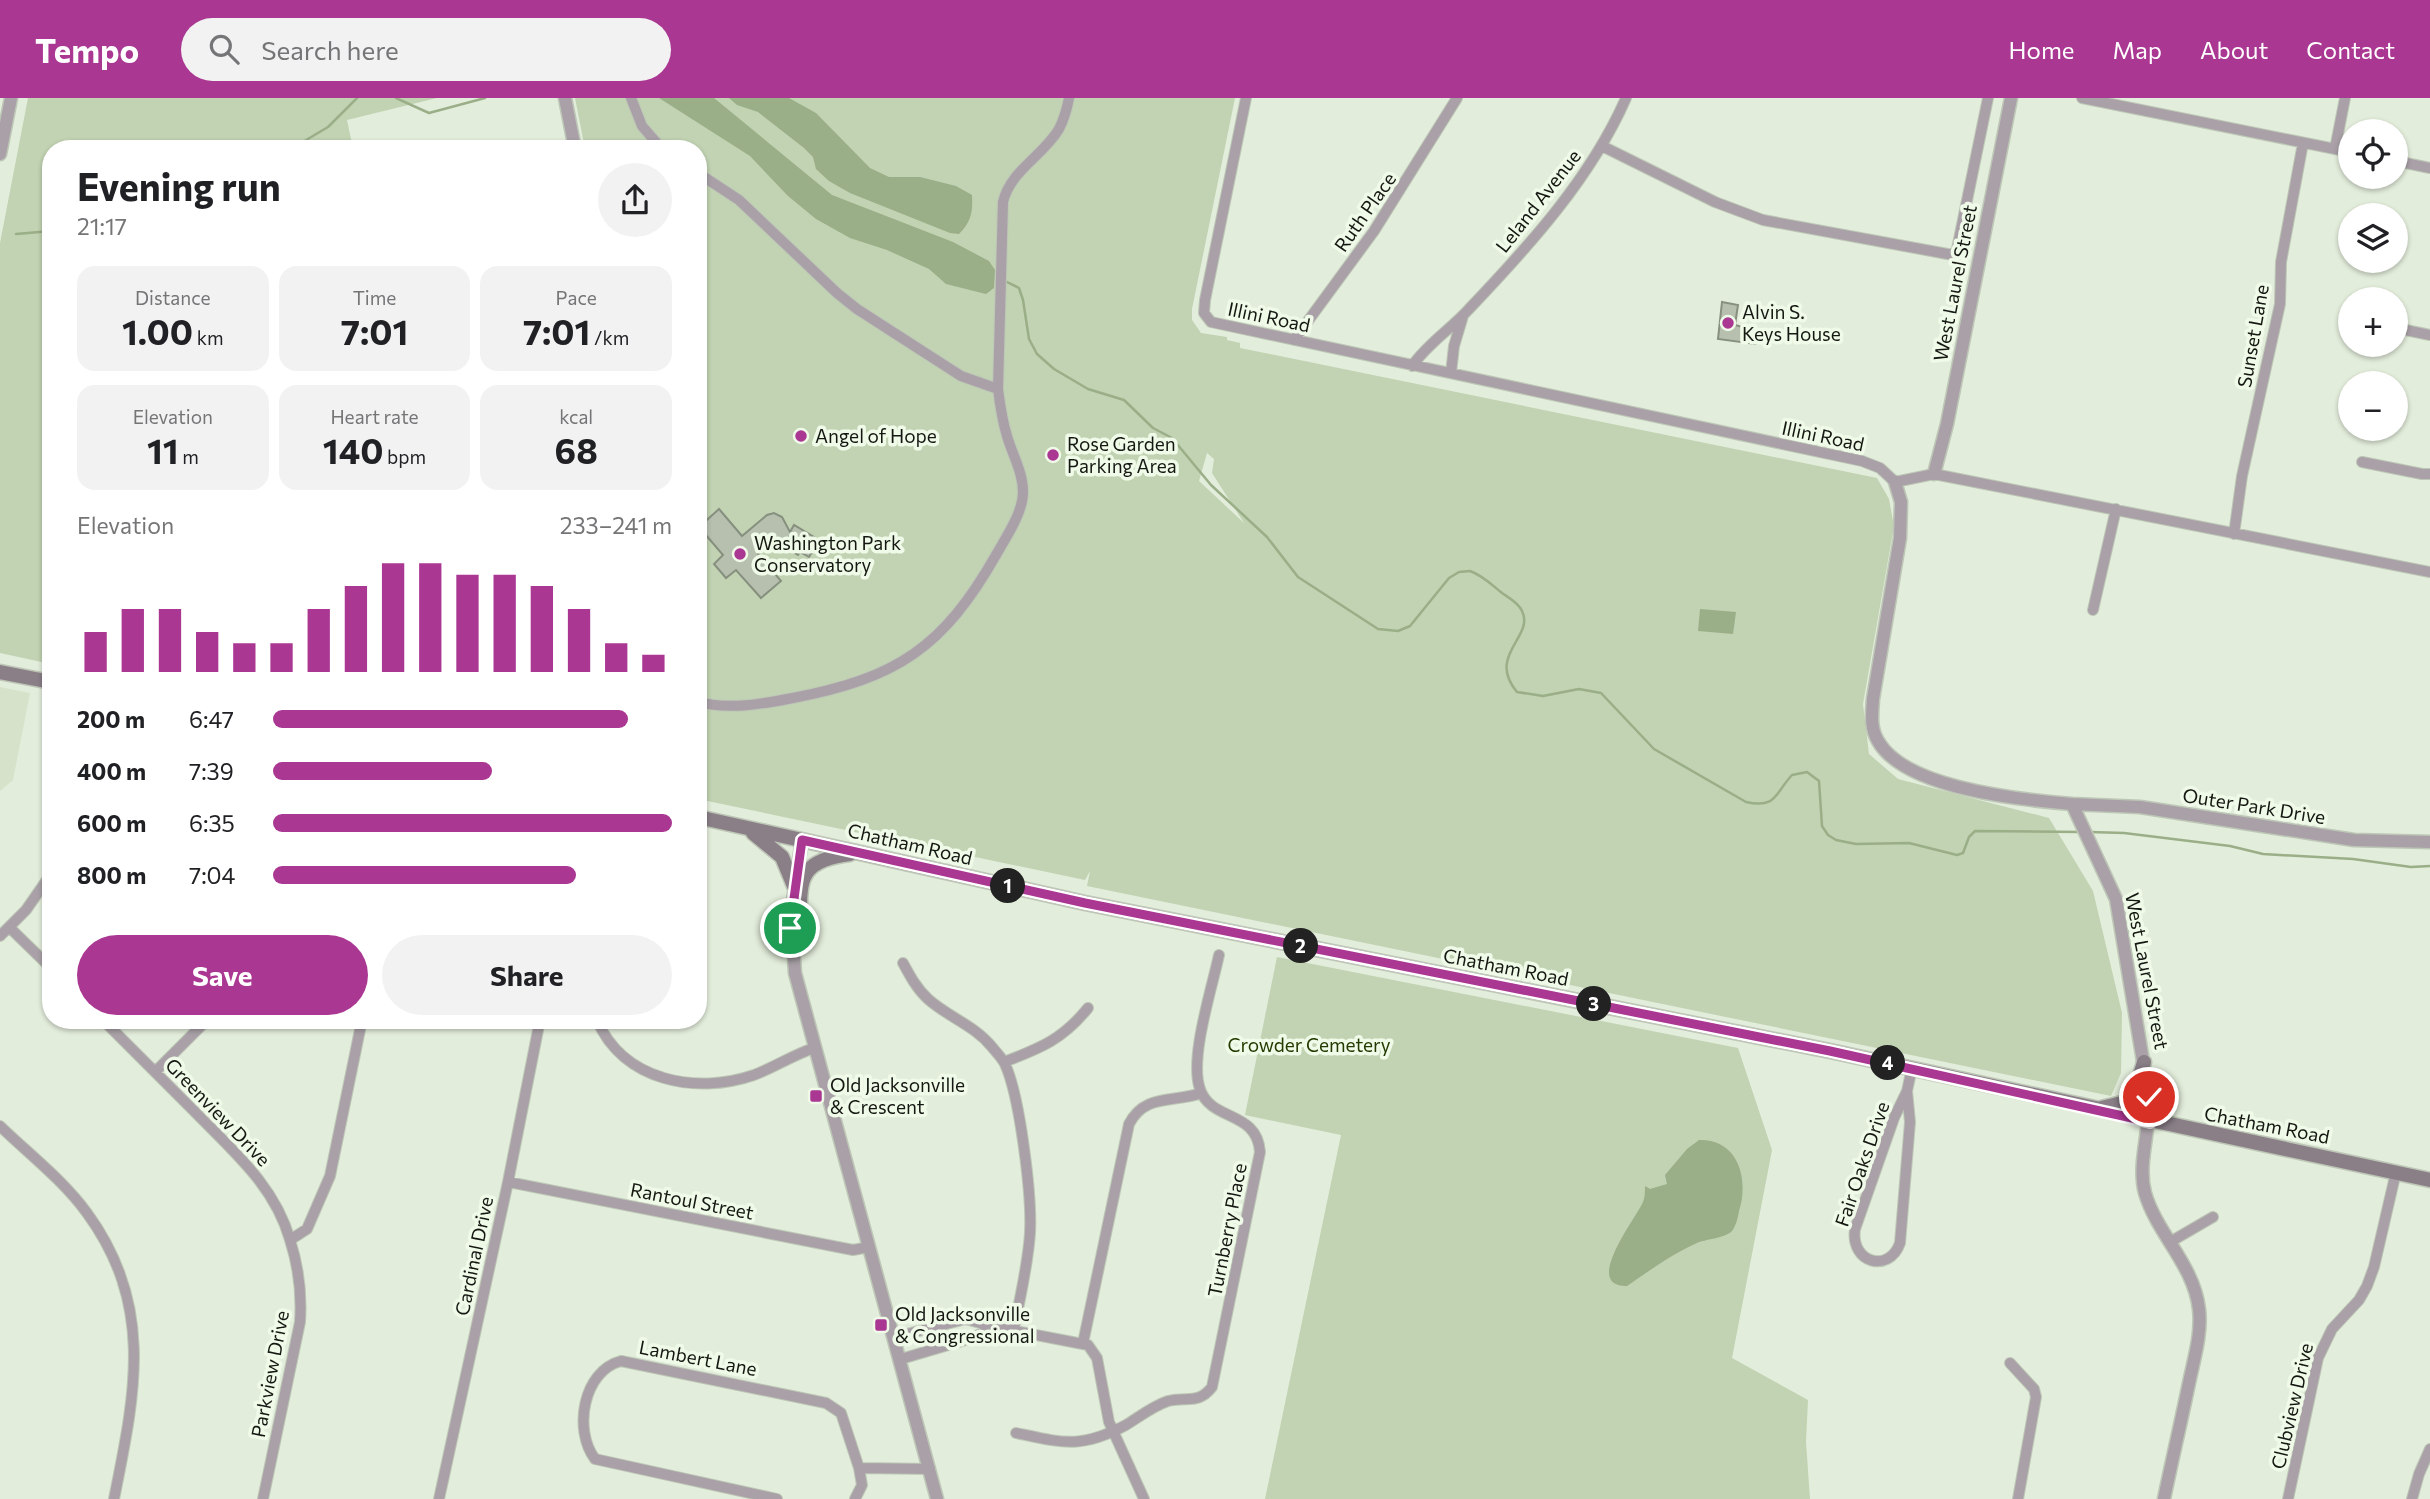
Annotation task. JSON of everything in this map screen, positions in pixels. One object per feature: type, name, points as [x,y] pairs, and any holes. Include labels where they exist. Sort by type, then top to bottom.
[{"type":"main road","points":[[0,672],[42,680]]},
{"type":"main road","name":"Chatham Road","points":[[707,819],[1085,903],[1912,1068],[2150,1122],[2430,1180]]},
{"type":"main road","points":[[746,828],[782,857],[794,886]]},
{"type":"main road","points":[[791,948],[797,935],[802,885],[808,868],[830,856],[860,853]]},
{"type":"main road","points":[[2096,1109],[2126,1102],[2134,1097],[2144,1062]]},
{"type":"street","points":[[0,155],[11,98]]},
{"type":"street","points":[[631,98],[642,126],[654,140]]},
{"type":"street","points":[[707,703],[747,705],[862,682],[889,671],[916,654],[946,625],[962,607],[989,567],[1021,504],[1023,492],[1020,473],[1006,433],[998,389],[1006,191],[1058,131],[1069,98]]},
{"type":"street","name":"Illini Road","points":[[1247,98],[1205,299],[1206,318],[1219,325],[1862,461],[1880,468],[1895,482]]},
{"type":"street","name":"Ruth Place","points":[[1294,340],[1374,231],[1457,98]]},
{"type":"street","name":"Leland Avenue","points":[[1412,366],[1423,351],[1463,315],[1534,237],[1602,146],[1626,98]]},
{"type":"street","name":"West Laurel Street","points":[[1602,146],[1715,202],[1763,220],[1953,255],[1957,248],[1988,98]]},
{"type":"street","name":"West Laurel Street","points":[[1934,474],[1947,424],[2011,98]]},
{"type":"street","points":[[2082,98],[2338,150]]},
{"type":"street","points":[[2335,149],[2345,98]]},
{"type":"street","points":[[565,99],[573,140]]},
{"type":"street","name":"Sunset Lane","points":[[2234,534],[2242,476],[2280,304],[2281,262],[2303,143]]},
{"type":"street","points":[[2408,164],[2430,168]]},
{"type":"street","points":[[707,179],[739,200],[857,309],[961,376],[998,389]]},
{"type":"street","points":[[1451,373],[1454,346],[1463,315]]},
{"type":"street","points":[[2408,330],[2430,335]]},
{"type":"street","points":[[2362,461],[2430,474]]},
{"type":"street","points":[[2072,804],[2009,796],[1954,785],[1922,775],[1893,759],[1877,740],[1871,719],[1873,699],[1902,515],[1895,482],[1934,474],[2430,572]]},
{"type":"street","points":[[2093,610],[2116,509]]},
{"type":"street","name":"West Laurel Street","points":[[2072,804],[2116,899],[2144,1062],[2150,1122],[2143,1160],[2145,1192],[2151,1209],[2196,1292],[2200,1319],[2164,1499]]},
{"type":"street","name":"Outer Park Drive","points":[[2072,804],[2140,807],[2354,840],[2430,842]]},
{"type":"street","points":[[802,840],[790,928],[795,973],[937,1499]]},
{"type":"street","points":[[0,936],[42,888]]},
{"type":"street","points":[[9,927],[42,959]]},
{"type":"street","points":[[1083,1343],[1129,1124],[1133,1116],[1151,1102],[1185,1099],[1201,1093],[1197,1059],[1219,955]]},
{"type":"street","points":[[903,963],[914,983],[930,1001],[981,1034],[1004,1062],[1011,1084],[1024,1157],[1030,1215],[1028,1253],[1014,1329]]},
{"type":"street","points":[[1004,1062],[1060,1038],[1088,1008]]},
{"type":"street","name":"Greenview Drive","points":[[112,1029],[260,1181],[281,1212],[290,1240]]},
{"type":"street","points":[[155,1072],[198,1029]]},
{"type":"street","points":[[290,1240],[307,1229],[330,1176],[360,1029]]},
{"type":"street","name":"Cardinal Drive","points":[[439,1499],[538,1029]]},
{"type":"street","points":[[600,1029],[604,1038],[632,1063],[653,1076],[674,1082],[723,1083],[755,1074],[814,1048]]},
{"type":"street","name":"Fair Oaks Drive","points":[[1907,1091],[1910,1122],[1900,1243],[1896,1254],[1878,1261],[1856,1251],[1853,1242],[1855,1229],[1894,1118],[1907,1091],[1912,1068]]},
{"type":"street","name":"Turnberry Place","points":[[1113,1431],[1167,1402],[1201,1398],[1212,1388],[1260,1152],[1252,1129],[1213,1107],[1201,1093]]},
{"type":"street","points":[[0,1126],[87,1212],[114,1259],[129,1299],[135,1334],[134,1393],[114,1499]]},
{"type":"street","name":"Clubview Drive","points":[[2288,1499],[2318,1358],[2332,1329],[2359,1300],[2367,1286],[2374,1268],[2396,1172]]},
{"type":"street","name":"Rantoul Street","points":[[508,1182],[853,1250],[869,1247]]},
{"type":"street","points":[[2170,1242],[2213,1217]]},
{"type":"street","name":"Parkview Drive","points":[[264,1499],[300,1322],[302,1293],[298,1264],[290,1240]]},
{"type":"street","points":[[895,1337],[967,1319],[994,1327],[1083,1343],[1094,1350],[1113,1431],[1144,1499]]},
{"type":"street","points":[[901,1359],[972,1338],[994,1327]]},
{"type":"street","name":"Lambert Lane","points":[[777,1499],[595,1459],[586,1443],[583,1427],[594,1381],[607,1366],[621,1361],[826,1403],[841,1413],[859,1468],[862,1485],[855,1499]]},
{"type":"street","points":[[2010,1363],[2034,1389],[2036,1397],[2018,1499]]},
{"type":"street","points":[[1016,1433],[1066,1443],[1081,1442],[1113,1431]]},
{"type":"street","points":[[2412,1499],[2430,1449]]},
{"type":"street","points":[[859,1468],[930,1469]]},
{"type":"shaded area","points":[[659,98],[714,98],[832,195],[953,242],[989,261],[995,270],[994,288],[986,294],[946,284],[929,269],[887,250],[850,238],[816,219],[788,196],[750,156]]},
{"type":"shaded area","points":[[729,98],[789,98],[816,113],[870,168],[889,177],[920,177],[956,186],[972,195],[969,221],[959,234],[950,233],[850,193],[829,181],[816,169],[813,157],[804,148],[758,112],[737,105]]},
{"type":"shaded area","points":[[1700,609],[1736,612],[1733,634],[1698,631]]},
{"type":"shaded area","points":[[0,687],[30,693],[13,780],[0,791]]},
{"type":"shaded area","points":[[1699,1140],[1713,1141],[1724,1146],[1738,1164],[1743,1187],[1733,1229],[1725,1235],[1697,1243],[1679,1252],[1627,1286],[1614,1283],[1609,1275],[1610,1264],[1623,1235],[1643,1202],[1645,1186],[1650,1189],[1667,1184],[1665,1175],[1687,1149]]},
{"type":"green space","points":[[28,98],[437,98],[347,120],[351,140],[42,140],[42,662],[0,653],[0,243]]},
{"type":"green space","points":[[575,98],[1235,98],[1192,309],[1192,320],[1201,333],[1227,337],[1227,340],[1240,343],[1240,348],[1877,478],[1889,499],[1894,526],[1863,704],[1869,754],[1898,779],[2049,818],[2093,891],[2122,1013],[2121,1073],[2111,1096],[1087,886],[1090,871],[1085,880],[707,801],[707,140],[583,140]],"holes":[[[1207,453],[1214,459],[1212,473],[1244,523],[1199,481]]]},
{"type":"green space","name":"Crowder Cemetery","points":[[1277,957],[1738,1048],[1772,1150],[1732,1358],[1808,1400],[1806,1442],[1810,1499],[1265,1499],[1341,1135],[1245,1115]]},
{"type":"building","name":"Alvin S. Keys House","points":[[1722,302],[1738,305],[1735,325],[1757,331],[1755,344],[1718,339]]},
{"type":"building","name":"Washington Park Conservatory","points":[[719,509],[742,536],[767,515],[774,513],[782,517],[790,532],[794,525],[819,540],[809,557],[791,551],[793,548],[782,541],[777,543],[776,538],[758,554],[781,581],[761,598],[736,570],[726,578],[714,564],[723,555],[707,536],[707,520]]},
{"type":"waterway","points":[[306,140],[328,127],[357,98]]},
{"type":"waterway","points":[[396,98],[429,113],[485,98]]},
{"type":"waterway","points":[[16,234],[42,232]]},
{"type":"waterway","points":[[1003,280],[1019,288],[1029,339],[1037,354],[1054,369],[1088,389],[1124,400],[1153,428],[1172,438],[1211,485],[1267,537],[1298,577],[1378,629],[1398,631],[1410,626],[1449,578],[1459,572],[1470,571],[1513,601],[1522,611],[1522,629],[1508,657],[1507,667],[1509,679],[1517,692],[1543,696],[1579,689],[1601,693],[1654,749],[1746,802],[1756,804],[1770,801],[1792,775],[1807,772],[1819,781],[1822,826],[1828,835],[1836,840],[1856,844],[1909,843],[1957,855],[1963,853],[1969,837],[1975,831],[2080,832]]},
{"type":"waterway","points":[[2090,832],[2124,833],[2230,846],[2263,854],[2353,859],[2411,867],[2430,866]]},
{"type":"place","name":"Alvin S. Keys House","points":[[1728,323]]},
{"type":"place","name":"Angel of Hope","points":[[801,436]]},
{"type":"place","name":"Rose Garden Parking Area","points":[[1053,455]]},
{"type":"place","name":"Washington Park Conservatory","points":[[740,554]]},
{"type":"place","name":"Old Jacksonville & Crescent","points":[[816,1096]]},
{"type":"place","name":"Old Jacksonville & Congressional","points":[[881,1325]]},
{"type":"route","points":[[790,928],[792,897],[802,840],[1085,903],[1830,1051],[2150,1122],[2149,1097]]}]
